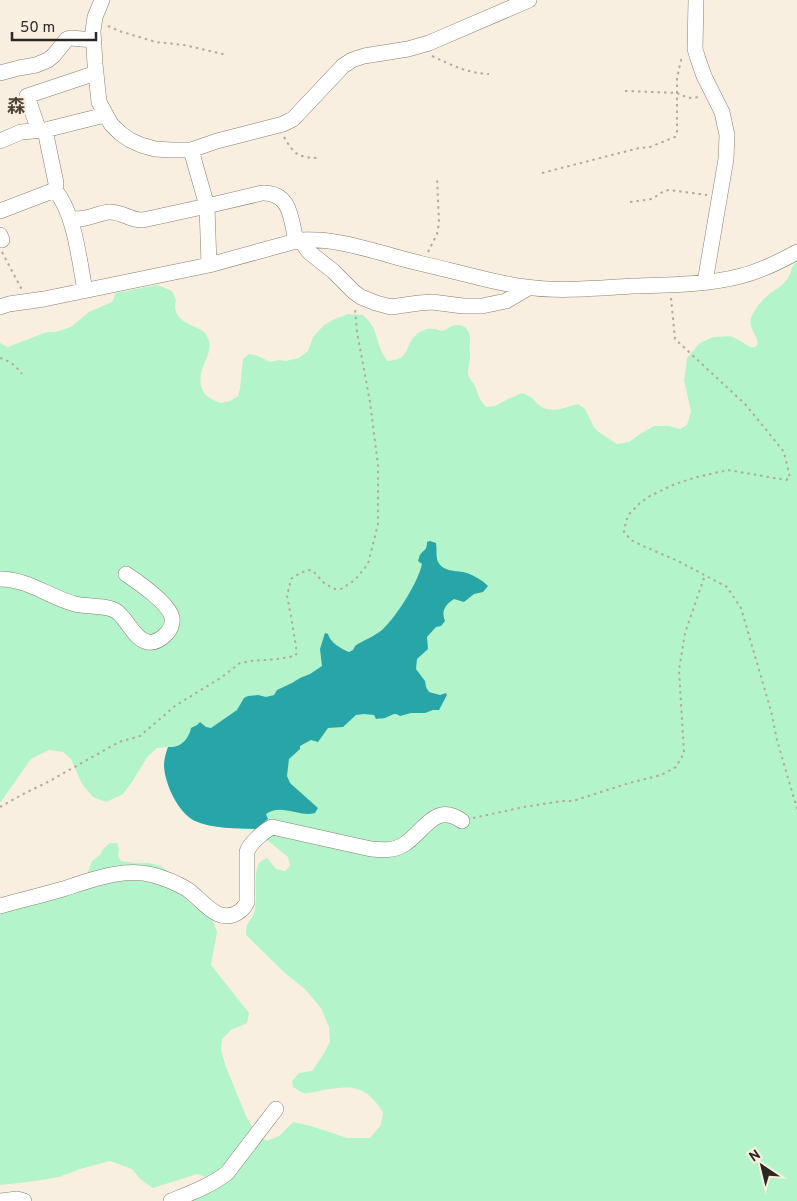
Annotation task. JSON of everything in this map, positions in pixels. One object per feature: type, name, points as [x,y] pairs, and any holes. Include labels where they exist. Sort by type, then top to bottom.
[{"type":"street","points":[[102,0],[95,17],[93,40],[99,102],[111,124],[130,140],[155,149],[171,150],[191,150],[283,124],[293,118],[343,66],[352,60],[429,43],[529,0]]},
{"type":"street","points":[[696,0],[695,49],[704,76],[722,112],[728,135],[726,159],[706,282]]},
{"type":"street","points":[[0,73],[36,66],[48,60],[67,39],[93,40]]},
{"type":"street","points":[[86,290],[70,218],[61,197],[55,190],[56,183],[42,131],[27,96],[96,74]]},
{"type":"street","points":[[0,141],[21,132],[42,131],[105,114]]},
{"type":"street","points":[[191,150],[207,206],[209,265]]},
{"type":"street","points":[[0,211],[55,190]]},
{"type":"street","points":[[70,218],[80,219],[116,212],[138,220],[262,193],[275,194],[280,197],[287,207],[298,241],[354,292],[376,303],[391,307],[432,302],[463,306],[482,306],[506,301],[528,288]]},
{"type":"street","points":[[0,307],[209,265],[298,241],[312,240],[349,244],[502,283],[528,288],[550,289],[721,280],[742,276],[777,263],[797,252]]},
{"type":"street","points":[[0,579],[30,584],[74,604],[114,610],[127,621],[136,635],[142,640],[149,642],[157,641],[169,632],[172,625],[169,610],[153,594],[126,574]]},
{"type":"street","points":[[0,906],[99,878],[138,873],[155,875],[171,881],[187,889],[221,916],[230,916],[245,907],[247,902],[248,847],[266,830],[272,827],[371,849],[384,850],[402,846],[434,817],[442,814],[456,817],[462,821]]},
{"type":"street","points":[[171,1201],[198,1190],[227,1173],[276,1109]]},
{"type":"street","points":[[0,1201],[24,1201]]},
{"type":"path","points":[[95,17],[118,31],[156,42],[184,45],[226,55]]},
{"type":"path","points":[[416,47],[420,51],[461,69],[474,73],[488,74]]},
{"type":"path","points":[[542,172],[639,148],[650,147],[675,137],[677,133],[677,78],[683,54]]},
{"type":"path","points":[[625,91],[677,93],[693,99],[715,95]]},
{"type":"path","points":[[277,126],[295,153],[302,157],[317,158]]},
{"type":"path","points":[[422,264],[436,234],[438,223],[436,177]]},
{"type":"path","points":[[630,202],[652,199],[669,190],[720,196]]},
{"type":"path","points":[[2,242],[28,301]]},
{"type":"path","points":[[670,284],[675,339],[745,404],[784,452],[790,478],[786,480],[728,470],[675,484],[640,503],[630,513],[624,532],[631,540],[678,561],[727,587],[741,608],[797,809]]},
{"type":"path","points":[[0,807],[119,742],[140,736],[175,706],[222,677],[240,663],[294,656],[297,653],[287,596],[292,579],[300,572],[313,571],[325,584],[341,589],[355,580],[368,564],[378,524],[378,465],[370,402],[357,332],[354,292]]},
{"type":"path","points":[[0,358],[10,362],[22,374]]},
{"type":"path","points":[[462,821],[524,807],[573,801],[628,783],[661,775],[676,768],[684,753],[679,670],[686,633],[704,576]]},
{"type":"green space","points":[[797,261],[797,1201],[188,1201],[206,1189],[206,1177],[197,1174],[153,1188],[140,1179],[132,1169],[110,1161],[59,1177],[0,1185],[0,908],[84,882],[92,861],[110,843],[117,843],[119,849],[118,856],[121,861],[149,863],[161,866],[168,871],[176,883],[179,893],[212,919],[217,932],[211,965],[249,1013],[247,1023],[231,1030],[222,1039],[221,1050],[246,1116],[257,1135],[267,1141],[279,1136],[293,1122],[347,1138],[370,1138],[381,1125],[383,1112],[370,1096],[358,1089],[342,1088],[306,1093],[293,1087],[292,1081],[299,1073],[312,1071],[323,1055],[330,1042],[329,1027],[321,1008],[305,989],[286,974],[246,935],[247,924],[253,916],[255,908],[256,872],[258,866],[261,861],[267,858],[276,869],[285,871],[290,866],[288,857],[256,829],[225,828],[202,824],[183,812],[170,789],[165,773],[164,766],[168,747],[157,748],[148,756],[123,794],[106,802],[93,797],[82,784],[71,759],[63,752],[49,750],[31,759],[0,803],[0,343],[8,347],[47,332],[56,332],[71,327],[89,312],[112,302],[116,293],[157,285],[172,291],[176,300],[175,309],[178,316],[185,322],[203,331],[207,337],[210,346],[201,373],[201,386],[206,395],[221,403],[230,401],[238,396],[243,359],[249,354],[270,362],[299,358],[308,351],[313,337],[324,325],[348,314],[363,315],[372,325],[381,351],[388,361],[401,358],[413,339],[421,331],[436,329],[443,331],[452,326],[460,325],[466,328],[470,339],[468,375],[486,407],[495,406],[522,393],[531,397],[544,408],[553,410],[578,404],[585,409],[594,427],[617,444],[629,442],[654,426],[669,426],[680,429],[687,425],[691,411],[684,380],[687,358],[700,343],[713,337],[731,336],[750,347],[755,347],[758,344],[750,321],[752,315],[765,298],[786,281]]},
{"type":"water","points":[[427,542],[436,543],[437,559],[442,567],[470,574],[488,586],[483,592],[474,594],[464,602],[454,599],[448,604],[444,611],[445,621],[427,637],[428,649],[417,659],[416,669],[425,681],[429,692],[440,695],[446,693],[447,695],[439,710],[400,716],[395,714],[376,719],[374,715],[356,715],[343,727],[328,728],[318,742],[311,740],[300,746],[300,749],[289,759],[287,776],[290,783],[318,808],[315,813],[303,814],[284,810],[272,811],[266,814],[268,819],[256,829],[225,828],[202,824],[183,812],[170,789],[165,773],[164,766],[168,747],[182,743],[188,736],[191,728],[200,722],[206,727],[211,728],[237,710],[244,698],[258,695],[266,697],[274,695],[277,690],[322,666],[320,649],[325,633],[328,634],[336,645],[349,652],[355,646],[382,630],[394,617],[411,590],[422,564],[418,561],[419,556],[426,548]]},
{"type":"district","name":"森","points":[[16,106]]}]
